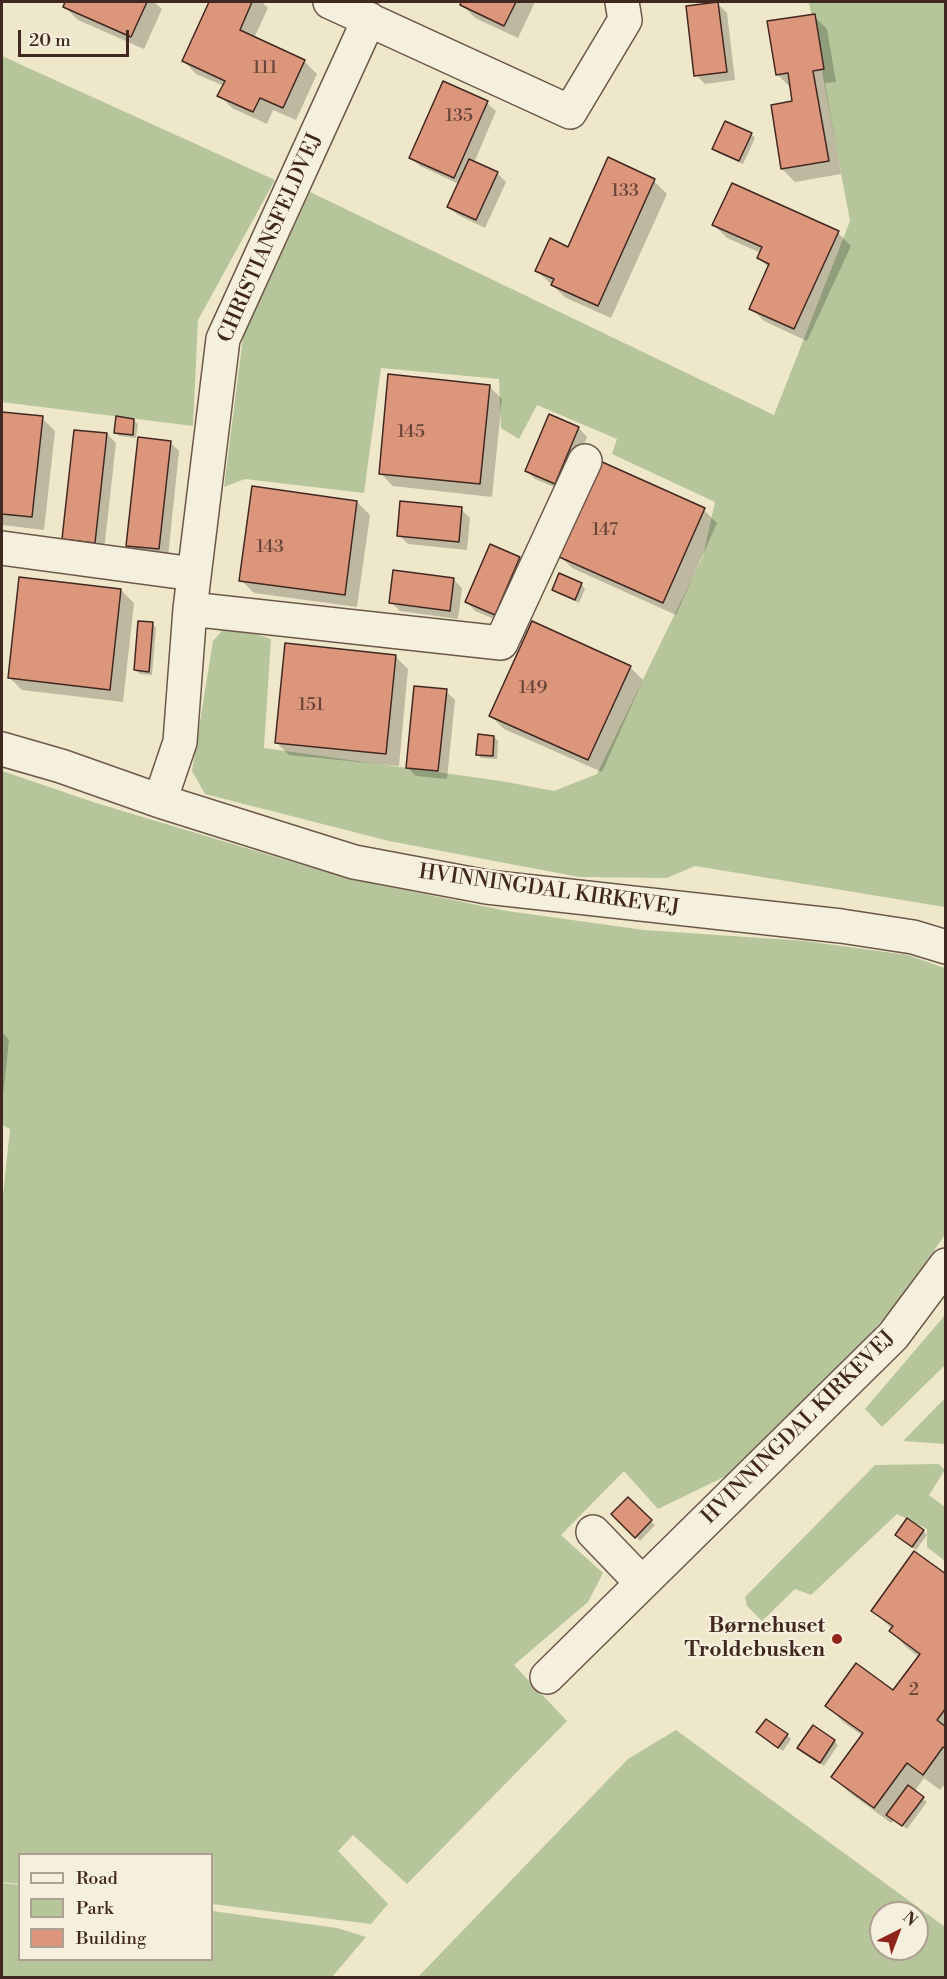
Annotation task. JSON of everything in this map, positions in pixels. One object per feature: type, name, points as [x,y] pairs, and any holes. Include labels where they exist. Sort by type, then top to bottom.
[{"type":"street","points":[[330,2],[570,112],[625,20],[622,2]]},
{"type":"street","name":"CHRISTIANSFELDVEJ","points":[[160,801],[180,742],[190,609],[223,339],[369,19]]},
{"type":"street","points":[[190,609],[501,643],[585,461]]},
{"type":"street","points":[[2,548],[194,574]]},
{"type":"street","points":[[2,749],[61,766],[160,801]]},
{"type":"street","name":"HVINNINGDAL KIRKEVEJ","points":[[160,801],[354,862],[487,887],[841,926],[913,937],[945,947]]},
{"type":"street","name":"HVINNINGDAL KIRKEVEJ","points":[[547,1677],[893,1336],[945,1265]]},
{"type":"street","points":[[593,1532],[642,1583]]},
{"type":"green space","points":[[809,2],[945,2],[945,907],[695,866],[667,878],[579,877],[389,841],[205,794],[192,771],[213,641],[227,625],[271,639],[264,748],[501,781],[554,791],[597,774],[703,556],[715,502],[612,454],[617,439],[537,405],[519,439],[501,428],[499,379],[381,368],[364,493],[245,479],[224,487],[243,337],[310,192],[774,415],[850,221]]},
{"type":"green space","points":[[2,56],[275,180],[198,320],[193,426],[2,402]]},
{"type":"green space","points":[[2,771],[96,803],[346,878],[507,911],[644,930],[805,941],[908,955],[945,968],[946,1233],[900,1300],[856,1350],[726,1476],[658,1509],[624,1471],[561,1535],[603,1573],[588,1602],[514,1665],[567,1721],[407,1884],[353,1835],[338,1851],[388,1904],[371,1924],[213,1904],[213,1853],[18,1853],[18,1884],[2,1882],[2,1204],[10,1129],[2,1125]]},
{"type":"green space","points":[[945,1315],[945,1365],[882,1427],[865,1409]]},
{"type":"green space","points":[[945,1398],[945,1444],[903,1441]]},
{"type":"green space","points":[[939,1464],[945,1470],[929,1495],[945,1507],[945,1561],[927,1547],[927,1529],[897,1514],[811,1595],[795,1589],[762,1621],[747,1606],[745,1597],[875,1465]]},
{"type":"green space","points":[[676,1730],[909,1901],[869,1901],[869,1961],[929,1961],[929,1915],[945,1927],[945,1977],[418,1977],[628,1759]]},
{"type":"green space","points":[[2,1883],[18,1885],[18,1961],[213,1961],[213,1911],[337,1928],[366,1937],[332,1977],[2,1977]]},
{"type":"building","points":[[65,2],[147,2],[131,37],[63,7]]},
{"type":"building","points":[[209,2],[252,2],[240,30],[305,60],[283,108],[260,98],[253,112],[217,96],[225,81],[182,61]]},
{"type":"building","points":[[461,2],[516,2],[504,26],[460,5]]},
{"type":"building","points":[[718,2],[727,72],[694,76],[686,6]]},
{"type":"building","points":[[815,14],[824,69],[813,71],[829,161],[781,169],[771,105],[792,101],[788,73],[776,75],[767,21]]},
{"type":"building","points":[[443,81],[488,101],[454,178],[409,158]]},
{"type":"building","points":[[725,121],[752,133],[739,161],[712,149]]},
{"type":"building","points":[[608,157],[655,179],[598,306],[551,285],[554,279],[535,271],[550,238],[568,247]]},
{"type":"building","points":[[469,159],[498,172],[476,220],[447,207]]},
{"type":"building","points":[[732,183],[839,231],[794,329],[749,309],[769,264],[757,258],[762,247],[712,225]]},
{"type":"building","points":[[388,374],[490,385],[480,484],[379,474]]},
{"type":"building","points":[[2,412],[43,416],[32,517],[2,514]]},
{"type":"building","points":[[549,414],[579,427],[555,484],[525,471]]},
{"type":"building","points":[[116,416],[134,419],[133,435],[114,433]]},
{"type":"building","points":[[74,430],[107,433],[95,543],[62,539]]},
{"type":"building","points":[[138,437],[171,441],[159,549],[126,546]]},
{"type":"building","points":[[600,461],[705,508],[663,603],[557,556]]},
{"type":"building","points":[[252,486],[357,501],[345,595],[239,581]]},
{"type":"building","points":[[400,501],[462,507],[459,542],[397,536]]},
{"type":"building","points":[[490,544],[520,557],[495,615],[465,602]]},
{"type":"building","points":[[393,570],[454,578],[450,611],[389,603]]},
{"type":"building","points":[[559,573],[582,583],[575,600],[552,590]]},
{"type":"building","points":[[19,577],[121,589],[110,690],[8,678]]},
{"type":"building","points":[[138,621],[153,622],[149,672],[134,670]]},
{"type":"building","points":[[532,621],[631,666],[588,760],[489,716]]},
{"type":"building","points":[[285,643],[396,655],[386,754],[275,743]]},
{"type":"building","points":[[414,686],[447,689],[438,771],[406,768]]},
{"type":"building","points":[[478,734],[494,736],[493,756],[476,755]]},
{"type":"building","points":[[628,1497],[652,1520],[635,1538],[611,1514]]},
{"type":"building","points":[[907,1518],[924,1530],[912,1547],[895,1535]]},
{"type":"building","points":[[914,1551],[946,1574],[946,1708],[937,1720],[946,1727],[946,1749],[943,1747],[923,1775],[907,1763],[874,1808],[831,1777],[863,1733],[825,1706],[856,1663],[893,1690],[920,1654],[889,1631],[893,1626],[871,1611]]},
{"type":"building","points":[[766,1719],[788,1734],[778,1748],[756,1732]]},
{"type":"building","points":[[813,1725],[835,1740],[820,1763],[797,1748]]},
{"type":"building","points":[[908,1785],[924,1797],[902,1826],[886,1815]]},
{"type":"place","name":"Børnehuset Troldebusken","points":[[837,1639]]}]
